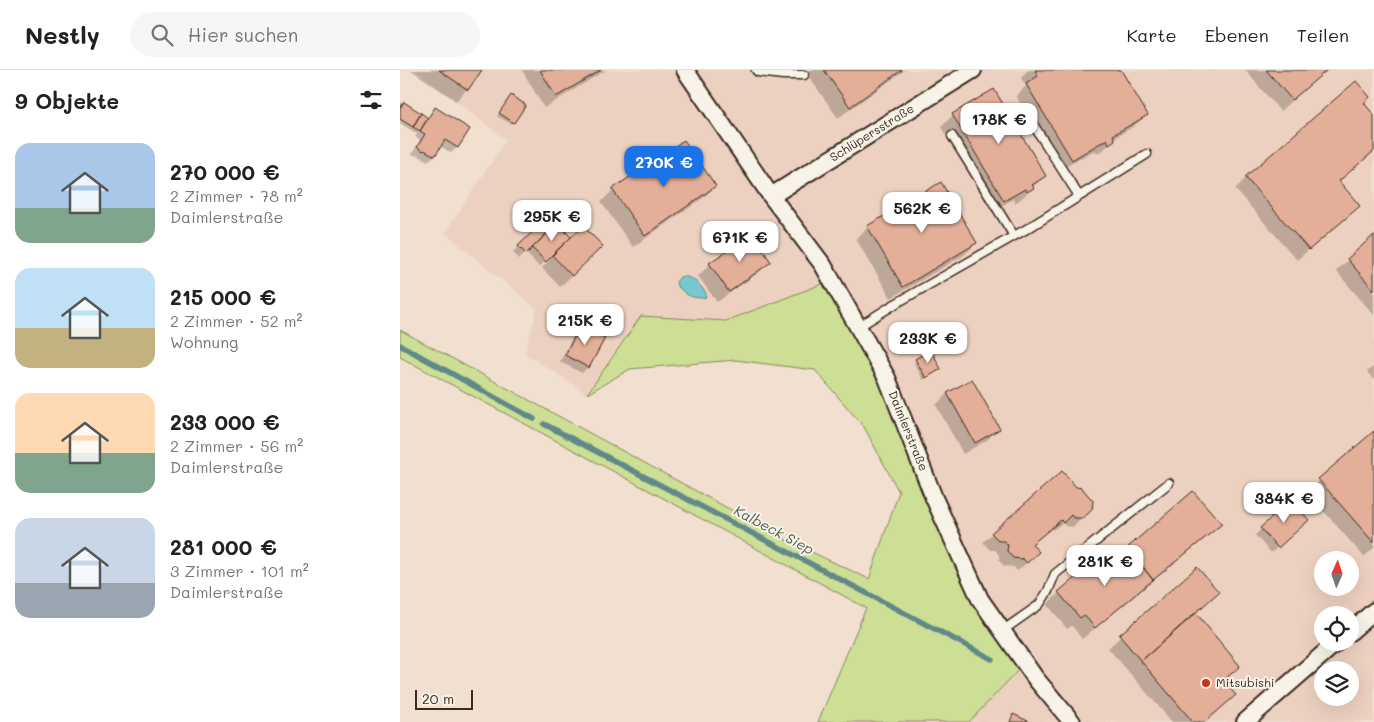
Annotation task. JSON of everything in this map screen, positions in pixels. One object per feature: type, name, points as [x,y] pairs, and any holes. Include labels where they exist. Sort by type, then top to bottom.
[{"type":"street","name":"Daimlerstraße","points":[[685,70],[771,196],[823,266],[887,378],[934,498],[980,599],[1036,679],[1072,722]]},
{"type":"street","name":"Schlüpersstraße","points":[[771,196],[973,70]]},
{"type":"street","points":[[1359,624],[1374,611]]},
{"type":"street","points":[[1245,722],[1327,651]]},
{"type":"lane","points":[[756,70],[758,72],[784,75],[804,75]]},
{"type":"lane","points":[[1029,118],[1079,196]]},
{"type":"lane","points":[[952,136],[1014,236]]},
{"type":"lane","points":[[858,327],[894,304],[1014,236],[1147,154]]},
{"type":"lane","points":[[1002,631],[1038,605],[1048,591],[1055,574],[1169,483]]},
{"type":"shaded area","points":[[416,70],[1374,70],[1374,722],[969,722],[1025,663],[1006,637],[832,281],[726,321],[641,316],[587,394],[525,353],[537,309],[445,233],[506,140]]},
{"type":"green space","points":[[832,280],[858,327],[946,524],[1025,663],[969,722],[818,722],[866,608],[400,357],[400,330],[790,542],[869,579],[899,492],[864,427],[815,370],[735,360],[630,369],[587,394],[641,316],[726,321]]},
{"type":"water","points":[[683,276],[691,278],[696,282],[706,293],[706,297],[692,297],[677,286],[676,282]]},
{"type":"building","points":[[439,70],[482,70],[468,90]]},
{"type":"building","points":[[540,70],[601,70],[556,97]]},
{"type":"building","points":[[824,70],[902,70],[850,107]]},
{"type":"building","points":[[1035,70],[1121,70],[1148,115],[1113,135],[1115,140],[1109,144],[1107,139],[1072,160],[1026,84],[1038,76]]},
{"type":"building","points":[[1266,70],[1327,70],[1292,100]]},
{"type":"building","points":[[1356,81],[1370,97],[1364,103],[1374,115],[1374,151],[1339,181],[1360,206],[1309,250],[1245,177]]},
{"type":"building","points":[[994,89],[1046,176],[1032,185],[1034,188],[1027,192],[1025,189],[1004,201],[952,114]]},
{"type":"building","points":[[511,95],[526,105],[514,123],[499,113]]},
{"type":"building","points":[[404,102],[421,113],[413,127],[400,119],[400,108]]},
{"type":"building","points":[[435,107],[470,129],[458,148],[445,140],[435,156],[417,147],[425,134],[420,131]]},
{"type":"building","points":[[421,113],[428,118],[420,131],[413,127]]},
{"type":"building","points":[[684,140],[716,186],[645,236],[612,189]]},
{"type":"building","points":[[941,182],[977,243],[903,287],[867,226]]},
{"type":"building","points":[[555,210],[563,218],[526,254],[518,246]]},
{"type":"building","points":[[557,223],[571,237],[546,262],[532,248]]},
{"type":"building","points":[[583,226],[603,246],[572,276],[552,255]]},
{"type":"building","points":[[752,234],[771,262],[729,292],[709,263]]},
{"type":"building","points":[[1374,235],[1374,290],[1347,259]]},
{"type":"building","points":[[581,325],[605,338],[589,368],[565,355]]},
{"type":"building","points":[[931,350],[941,369],[926,378],[915,359]]},
{"type":"building","points":[[972,379],[1000,429],[975,443],[947,393]]},
{"type":"building","points":[[1374,431],[1374,543],[1318,479]]},
{"type":"building","points":[[1062,471],[1076,487],[1082,488],[1093,501],[1092,510],[1083,518],[1074,518],[1071,515],[1063,523],[1061,520],[1032,544],[1039,552],[1027,563],[1023,559],[1013,558],[1007,551],[1008,545],[1004,541],[999,541],[991,533]]},
{"type":"building","points":[[1193,491],[1222,524],[1153,580],[1128,547]]},
{"type":"building","points":[[1291,500],[1309,520],[1278,548],[1260,528]]},
{"type":"building","points":[[1109,549],[1123,566],[1134,556],[1153,580],[1095,628],[1084,615],[1080,618],[1058,592]]},
{"type":"building","points":[[1197,567],[1219,592],[1141,661],[1119,635]]},
{"type":"building","points":[[1196,613],[1240,666],[1223,681],[1236,695],[1205,722],[1193,722],[1141,661]]},
{"type":"building","points":[[1013,714],[1030,722],[1010,722]]},
{"type":"waterway","name":"Kalbeck Siep","points":[[400,345],[534,419]]},
{"type":"waterway","name":"Kalbeck Siep","points":[[544,424],[992,659]]},
{"type":"place","name":"Mitsubishi","points":[[1206,683]]}]
